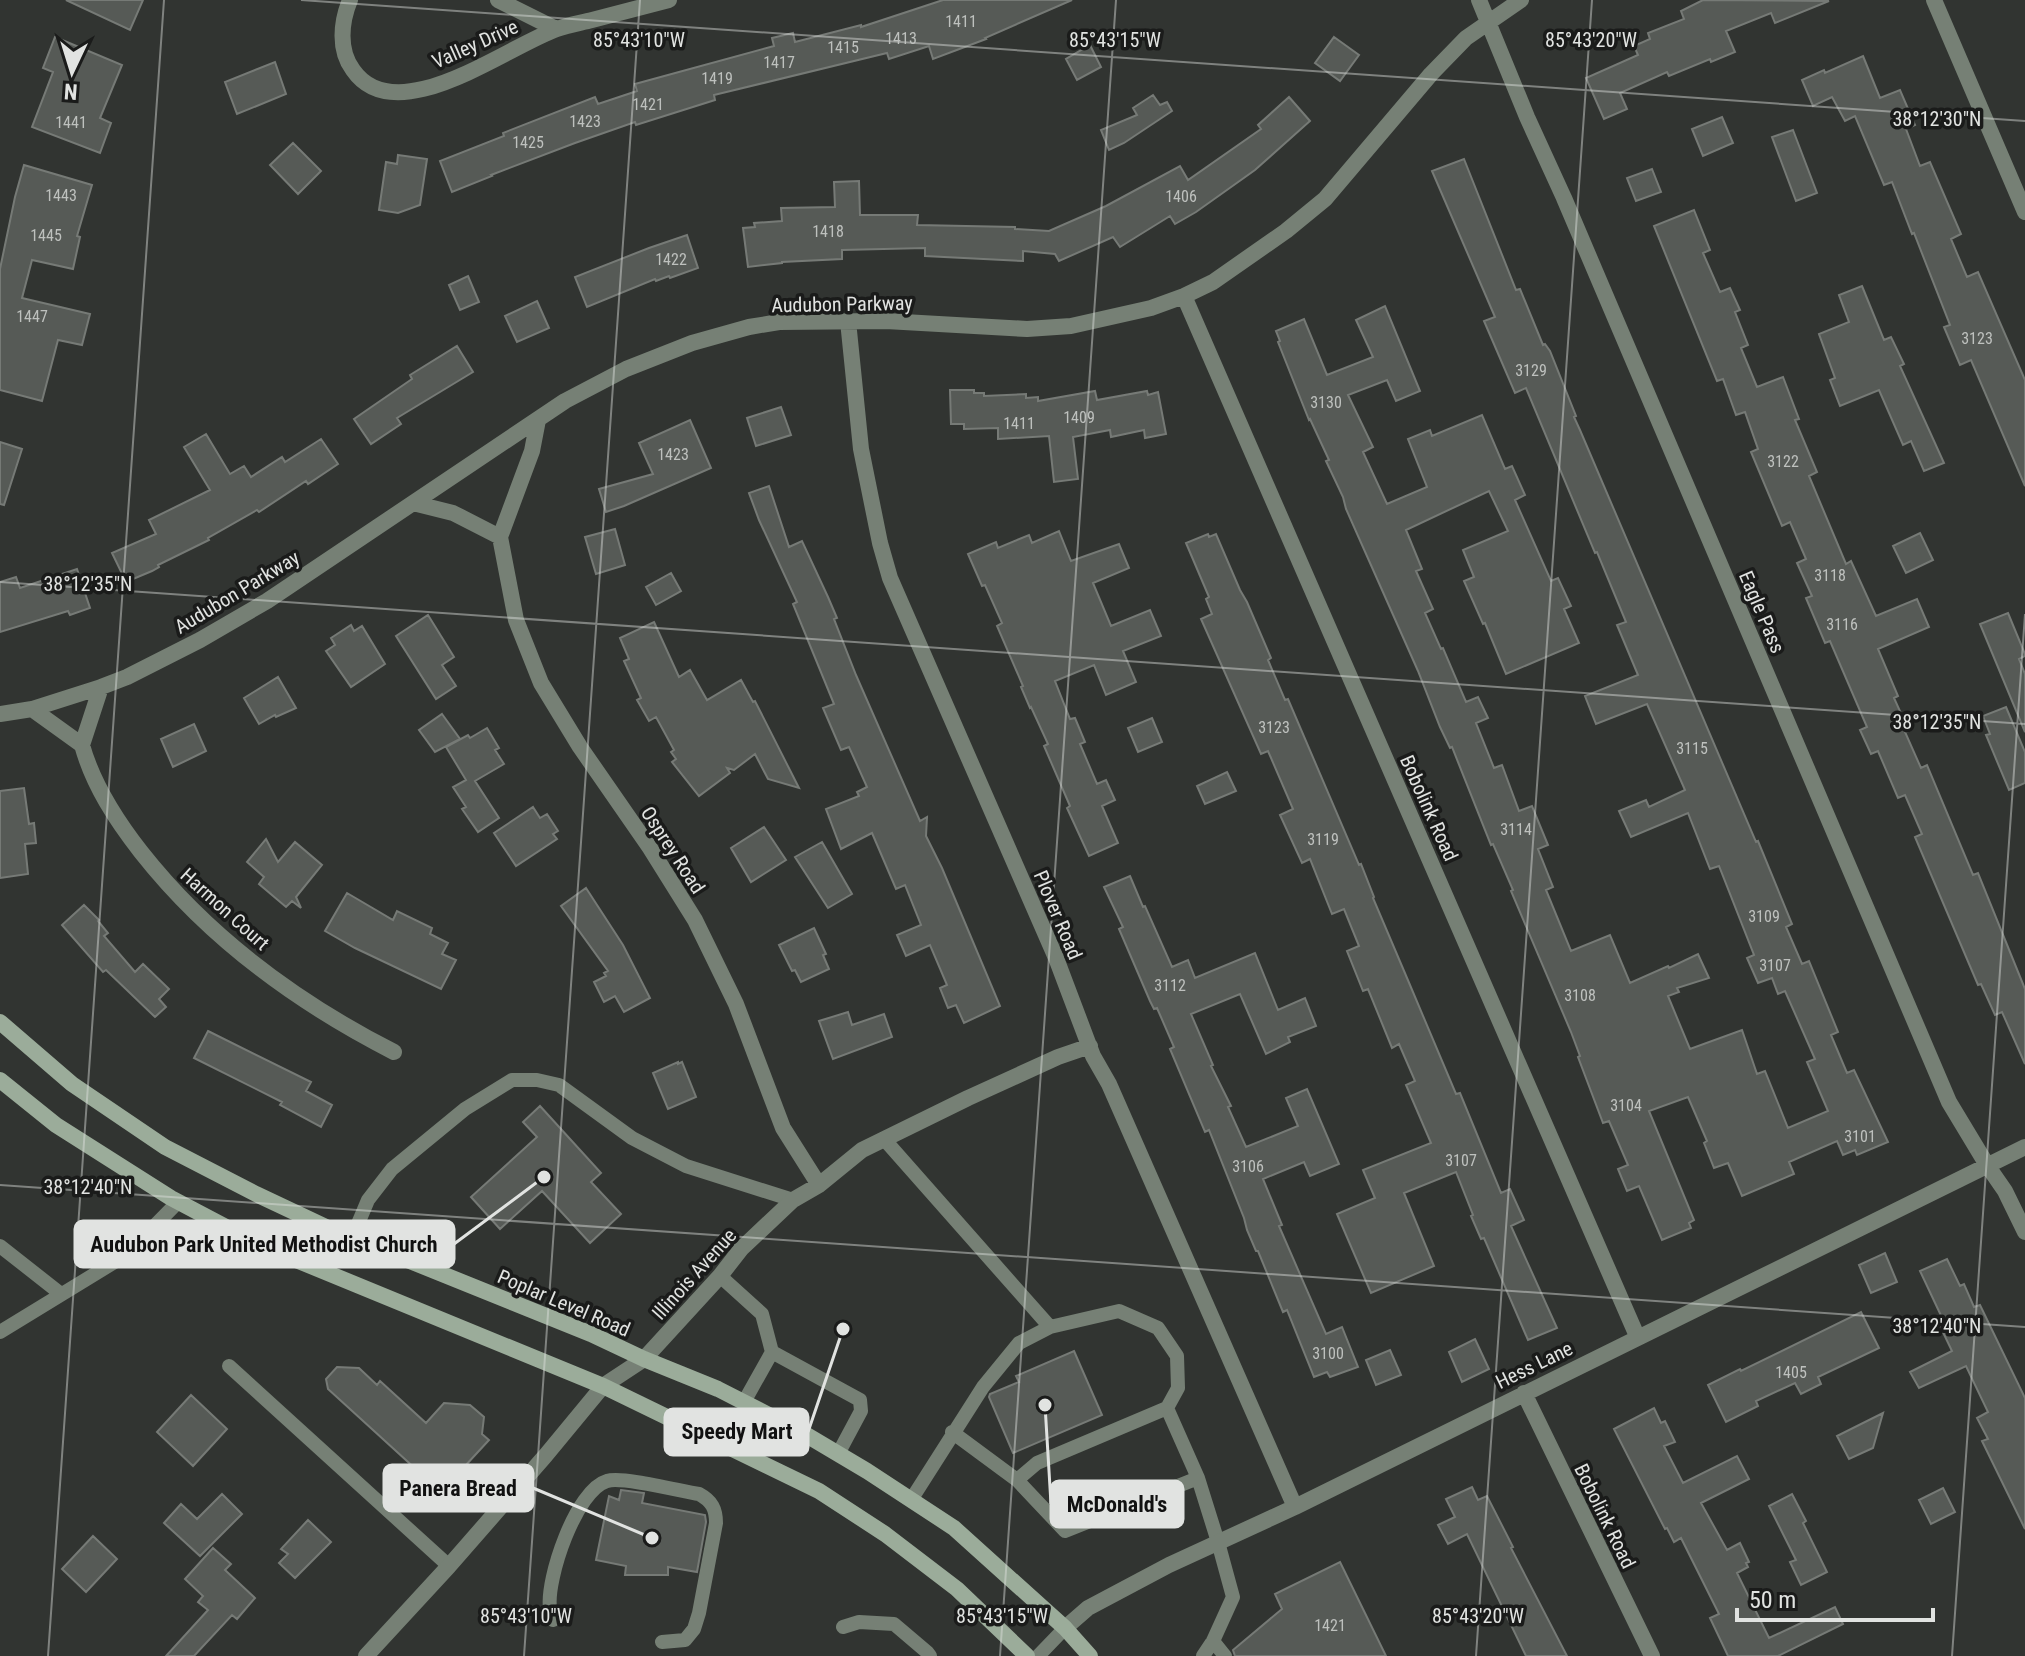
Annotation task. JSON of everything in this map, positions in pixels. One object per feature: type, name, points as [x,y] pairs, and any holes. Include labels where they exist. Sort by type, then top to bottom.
[{"type":"main road","name":"Poplar Level Road","points":[[0,1022],[72,1084],[165,1147],[256,1194],[352,1238],[591,1334],[718,1389],[798,1430],[954,1528],[1065,1628],[1090,1656]]},
{"type":"main road","points":[[0,1080],[56,1125],[178,1202],[275,1252],[603,1386],[819,1491],[885,1534],[957,1589],[1027,1656]]},
{"type":"street","name":"Valley Drive","points":[[350,0],[343,22],[343,42],[350,67],[365,83],[394,93],[411,92],[447,81],[556,29],[669,0]]},
{"type":"street","points":[[498,0],[556,29]]},
{"type":"street","name":"Eagle Pass","points":[[1479,0],[1949,1102],[2005,1191],[2025,1232]]},
{"type":"street","name":"Audubon Parkway","points":[[0,714],[32,709],[101,687],[200,640],[267,601],[590,387],[692,343],[779,322],[886,321],[1027,329],[1071,326],[1122,315],[1184,296],[1225,274],[1325,199],[1431,74],[1466,38],[1521,0]]},
{"type":"street","points":[[1934,0],[2025,212]]},
{"type":"street","name":"Bobolink Road","points":[[1184,296],[1637,1336]]},
{"type":"street","name":"Plover Road","points":[[848,321],[861,449],[890,578],[1056,958],[1093,1056],[1109,1084],[1295,1507]]},
{"type":"street","points":[[413,503],[453,513],[500,537],[532,451],[538,420]]},
{"type":"street","name":"Osprey Road","points":[[500,537],[516,620],[541,683],[695,920],[736,1004],[783,1128],[819,1185]]},
{"type":"street","points":[[32,709],[82,745],[101,687]]},
{"type":"street","name":"Harmon Court","points":[[82,745],[99,790],[126,832],[167,884],[197,914],[269,975],[356,1032],[394,1052]]},
{"type":"street","name":"Illinois Avenue","points":[[366,1656],[449,1566],[603,1386],[644,1359],[741,1249],[793,1200],[819,1185],[862,1150],[980,1092],[1090,1046]]},
{"type":"street","name":"Hess Lane","points":[[1065,1628],[1088,1608],[1159,1569],[1295,1507],[2025,1147]]},
{"type":"street","name":"Bobolink Road","points":[[1524,1393],[1652,1656]]},
{"type":"lane","points":[[352,1238],[368,1200],[392,1169],[465,1109],[512,1080],[537,1080],[559,1085],[632,1138],[686,1166],[793,1200]]},
{"type":"lane","points":[[884,1139],[1050,1327]]},
{"type":"lane","points":[[0,1332],[126,1255],[178,1202]]},
{"type":"lane","points":[[0,1246],[61,1294]]},
{"type":"lane","points":[[720,1276],[762,1314],[772,1352],[744,1402]]},
{"type":"lane","points":[[911,1500],[952,1432],[1019,1343],[1050,1327],[1119,1311],[1158,1328],[1177,1356],[1178,1388],[1167,1408],[1037,1463],[1017,1480]]},
{"type":"lane","points":[[772,1352],[860,1400],[861,1411],[838,1454]]},
{"type":"lane","points":[[229,1366],[449,1566]]},
{"type":"lane","points":[[1167,1408],[1198,1478],[1233,1597],[1203,1656]]},
{"type":"lane","points":[[952,1432],[1017,1480],[1065,1531],[1198,1478]]},
{"type":"lane","points":[[553,1620],[551,1595],[560,1551],[573,1518],[591,1492],[604,1481],[620,1480],[699,1494],[712,1504],[716,1523],[699,1613],[694,1629],[685,1640],[662,1642]]},
{"type":"lane","points":[[843,1627],[859,1622],[894,1624],[930,1656]]},
{"type":"lane","points":[[1038,1656],[1065,1628]]},
{"type":"lane","points":[[1213,1641],[1225,1656]]},
{"type":"building","points":[[66,0],[143,0],[130,30]]},
{"type":"building","points":[[943,0],[1072,0],[933,59],[929,46],[889,59],[887,53],[714,95],[715,100],[636,125],[635,122],[452,192],[440,161],[595,97],[598,104],[637,91],[635,84],[774,46],[772,38],[793,33],[795,42],[861,27]]},
{"type":"building","points":[[1703,0],[1829,1],[1775,23],[1771,13],[1726,31],[1735,52],[1669,76],[1667,72],[1620,93],[1627,109],[1604,119],[1586,78],[1638,55],[1634,46],[1650,39],[1648,33],[1684,19],[1681,11]]},
{"type":"building","points":[[55,37],[122,65],[100,118],[111,123],[100,153],[32,127],[53,72],[43,68]]},
{"type":"building","points":[[1334,37],[1359,55],[1340,81],[1315,63]]},
{"type":"building","points":[[1090,45],[1101,67],[1077,80],[1066,59]]},
{"type":"building","points":[[1863,56],[1880,98],[1900,90],[1915,125],[1906,129],[1920,166],[1930,162],[1961,234],[1951,239],[1967,277],[1978,272],[2025,380],[2025,486],[1971,360],[1960,365],[1944,327],[1950,325],[1892,182],[1884,185],[1855,116],[1845,121],[1832,97],[1813,106],[1802,80]]},
{"type":"building","points":[[275,62],[286,94],[237,114],[225,82]]},
{"type":"building","points":[[1153,95],[1160,105],[1167,102],[1172,111],[1109,150],[1101,130],[1137,115],[1133,108]]},
{"type":"building","points":[[1289,97],[1310,121],[1255,170],[1175,224],[1170,216],[1120,247],[1113,237],[1059,261],[1055,254],[1023,251],[1023,261],[925,256],[925,248],[842,250],[842,259],[748,267],[743,228],[755,227],[754,223],[782,221],[781,208],[835,207],[834,182],[859,181],[860,215],[918,215],[917,225],[1015,227],[1049,231],[1106,206],[1180,166],[1188,180],[1261,129],[1258,125]]},
{"type":"building","points":[[1722,117],[1733,143],[1703,156],[1692,129]]},
{"type":"building","points":[[1793,130],[1817,193],[1796,201],[1772,137]]},
{"type":"building","points":[[293,143],[321,171],[298,194],[270,165]]},
{"type":"building","points":[[398,155],[427,159],[420,205],[398,213],[379,210],[386,162],[397,164]]},
{"type":"building","points":[[1464,159],[1516,290],[1520,289],[1543,345],[1550,351],[1574,417],[1758,841],[1792,924],[1786,927],[1802,964],[1809,961],[1838,1032],[1831,1035],[1847,1073],[1854,1070],[1888,1142],[1857,1155],[1855,1150],[1843,1155],[1837,1141],[1789,1162],[1794,1174],[1742,1196],[1728,1163],[1714,1168],[1704,1143],[1707,1141],[1688,1097],[1649,1111],[1694,1220],[1689,1223],[1691,1228],[1662,1240],[1639,1186],[1627,1191],[1618,1169],[1628,1165],[1609,1121],[1603,1123],[1571,1032],[1513,890],[1346,509],[1326,461],[1329,460],[1309,420],[1278,342],[1276,331],[1304,319],[1327,375],[1373,357],[1356,320],[1385,306],[1420,391],[1396,401],[1387,380],[1348,395],[1373,447],[1363,452],[1387,504],[1427,487],[1408,439],[1430,430],[1432,436],[1482,415],[1505,469],[1512,466],[1525,495],[1515,500],[1551,581],[1558,578],[1571,606],[1564,609],[1579,643],[1506,674],[1464,581],[1474,577],[1463,550],[1508,531],[1489,491],[1406,530],[1422,569],[1416,571],[1433,609],[1425,613],[1466,702],[1478,697],[1488,718],[1476,723],[1494,768],[1502,765],[1519,811],[1532,806],[1548,845],[1538,849],[1553,887],[1546,890],[1571,951],[1610,935],[1630,983],[1698,954],[1709,978],[1677,988],[1679,992],[1668,996],[1690,1049],[1742,1030],[1757,1074],[1765,1071],[1788,1128],[1828,1111],[1807,1062],[1815,1059],[1785,991],[1778,994],[1772,978],[1758,983],[1747,958],[1754,955],[1719,866],[1710,869],[1688,813],[1631,837],[1619,811],[1646,800],[1649,807],[1685,790],[1647,704],[1596,724],[1585,696],[1638,675],[1617,625],[1626,622],[1526,388],[1515,393],[1484,321],[1495,317],[1432,171]]},
{"type":"building","points":[[24,165],[92,185],[77,236],[80,237],[73,269],[32,260],[22,298],[90,314],[82,345],[58,340],[42,401],[0,390],[0,269]]},
{"type":"building","points":[[1652,169],[1661,192],[1636,201],[1627,178]]},
{"type":"building","points":[[1694,210],[1710,250],[1703,253],[1720,292],[1730,288],[1740,310],[1735,312],[1748,345],[1741,348],[1757,387],[1783,377],[1799,419],[1795,420],[1817,472],[1809,476],[1846,564],[1851,561],[1876,616],[1917,599],[1929,627],[1878,649],[1898,696],[1894,698],[1909,731],[1905,732],[1921,768],[1927,765],[1973,875],[1978,873],[2025,989],[2025,1064],[2002,1012],[1995,1015],[1981,984],[1978,985],[1915,837],[1922,834],[1905,795],[1898,798],[1878,751],[1871,754],[1860,730],[1867,727],[1830,641],[1825,643],[1806,598],[1812,596],[1797,563],[1806,559],[1790,522],[1782,526],[1751,452],[1758,449],[1745,412],[1736,415],[1723,379],[1717,381],[1654,226]]},
{"type":"building","points":[[687,235],[698,268],[670,278],[655,279],[587,307],[575,277]]},
{"type":"building","points":[[468,276],[479,302],[460,310],[449,285]]},
{"type":"building","points":[[1862,286],[1884,340],[1891,337],[1904,364],[1900,366],[1944,463],[1924,471],[1911,441],[1903,445],[1879,390],[1840,406],[1830,380],[1835,378],[1819,334],[1849,322],[1839,295]]},
{"type":"building","points":[[537,301],[549,328],[517,342],[505,316]]},
{"type":"building","points":[[457,346],[473,372],[397,418],[401,424],[371,444],[354,419],[412,379],[410,375]]},
{"type":"building","points":[[950,390],[974,390],[974,393],[984,393],[984,396],[1026,394],[1026,398],[1038,397],[1038,401],[1095,391],[1097,400],[1147,391],[1148,395],[1158,392],[1166,434],[1145,438],[1144,430],[1111,437],[1110,430],[1073,437],[1078,479],[1054,482],[1049,436],[998,439],[998,428],[964,429],[964,424],[951,424]]},
{"type":"building","points":[[781,407],[791,435],[756,446],[747,418]]},
{"type":"building","points":[[690,420],[711,468],[606,512],[599,489],[653,474],[639,443]]},
{"type":"building","points":[[206,434],[230,474],[244,466],[251,477],[282,457],[285,462],[321,439],[338,464],[209,540],[126,582],[112,553],[156,534],[149,520],[210,490],[184,447]]},
{"type":"building","points":[[0,442],[22,449],[4,505],[0,504]]},
{"type":"building","points":[[769,486],[789,547],[802,541],[920,821],[927,817],[926,836],[1000,1006],[964,1023],[956,1005],[948,1008],[940,988],[947,985],[930,945],[906,956],[897,935],[921,925],[905,885],[896,889],[872,833],[841,849],[826,809],[859,796],[857,792],[867,787],[849,747],[841,750],[823,708],[834,704],[793,604],[797,602],[749,493]]},
{"type":"building","points":[[615,529],[625,565],[596,574],[585,537]]},
{"type":"building","points":[[1059,531],[1071,561],[1119,544],[1129,568],[1093,583],[1111,626],[1150,610],[1161,636],[1123,651],[1136,682],[1106,695],[1094,665],[1055,681],[1070,719],[1075,718],[1085,742],[1080,744],[1097,784],[1106,780],[1115,800],[1102,806],[1118,843],[1089,856],[1044,746],[1048,744],[997,626],[1002,623],[968,554],[996,542],[998,548],[1029,535],[1032,543]]},
{"type":"building","points":[[1920,533],[1933,560],[1906,573],[1893,546]]},
{"type":"building","points":[[1208,534],[1209,537],[1216,534],[1247,602],[1285,700],[1288,699],[1361,864],[1456,1094],[1460,1093],[1501,1193],[1510,1189],[1524,1220],[1511,1226],[1557,1328],[1528,1340],[1484,1238],[1481,1239],[1471,1216],[1456,1172],[1404,1193],[1434,1266],[1371,1293],[1337,1214],[1375,1198],[1363,1170],[1431,1143],[1406,1085],[1415,1081],[1399,1044],[1392,1048],[1368,989],[1363,991],[1347,951],[1359,946],[1344,909],[1332,914],[1310,859],[1302,863],[1280,815],[1293,809],[1268,751],[1261,754],[1201,619],[1212,614],[1206,599],[1209,597],[1186,543]]},
{"type":"building","points":[[77,569],[90,608],[70,615],[68,611],[0,632],[0,582],[16,577],[20,588]]},
{"type":"building","points":[[671,573],[681,591],[656,605],[646,587]]},
{"type":"building","points":[[2008,613],[2025,654],[2019,659],[2025,674],[2025,732],[1980,624]]},
{"type":"building","points":[[428,615],[454,657],[442,665],[456,686],[436,699],[396,636]]},
{"type":"building","points":[[654,622],[679,677],[690,670],[707,700],[741,680],[799,788],[768,779],[755,754],[734,770],[727,768],[730,773],[699,796],[672,762],[676,759],[671,752],[674,750],[656,717],[649,721],[637,700],[641,698],[624,661],[629,659],[620,638]]},
{"type":"building","points":[[351,625],[354,631],[362,626],[385,664],[351,687],[326,651],[335,645],[331,638]]},
{"type":"building","points":[[278,677],[296,708],[259,724],[244,698]]},
{"type":"building","points":[[2006,707],[2025,752],[2025,783],[2009,790],[1986,735],[1990,734],[1983,716]]},
{"type":"building","points":[[442,714],[460,739],[435,752],[419,730]]},
{"type":"building","points":[[1152,718],[1162,742],[1138,752],[1128,728]]},
{"type":"building","points":[[194,724],[206,751],[173,767],[161,739]]},
{"type":"building","points":[[487,728],[504,764],[475,781],[499,818],[478,832],[462,809],[466,807],[453,787],[466,780],[446,747]]},
{"type":"building","points":[[1227,772],[1236,791],[1205,804],[1197,786]]},
{"type":"building","points":[[24,788],[29,824],[34,823],[36,843],[25,844],[28,874],[0,878],[0,791]]},
{"type":"building","points":[[533,807],[540,818],[547,814],[558,831],[553,834],[557,839],[516,866],[494,833]]},
{"type":"building","points":[[764,827],[786,860],[751,882],[731,848]]},
{"type":"building","points":[[266,839],[278,862],[295,842],[322,865],[296,897],[301,908],[292,901],[286,907],[259,884],[264,877],[247,862]]},
{"type":"building","points":[[822,842],[852,894],[828,908],[795,857]]},
{"type":"building","points":[[1130,876],[1172,967],[1188,960],[1195,978],[1255,953],[1278,1010],[1305,998],[1316,1026],[1288,1037],[1290,1042],[1266,1054],[1240,994],[1191,1014],[1246,1147],[1298,1126],[1286,1098],[1307,1089],[1339,1164],[1310,1176],[1304,1162],[1263,1179],[1282,1225],[1279,1226],[1326,1334],[1342,1327],[1358,1367],[1330,1377],[1327,1372],[1314,1377],[1287,1310],[1283,1312],[1247,1230],[1209,1130],[1205,1132],[1170,1049],[1174,1047],[1119,929],[1123,927],[1104,887]]},
{"type":"building","points":[[586,888],[623,945],[650,998],[624,1012],[615,996],[604,1002],[594,982],[606,976],[604,973],[608,971],[561,906]]},
{"type":"building","points":[[347,893],[393,920],[397,911],[432,928],[430,934],[448,943],[442,954],[456,960],[441,989],[325,931]]},
{"type":"building","points":[[84,905],[108,933],[104,936],[135,972],[143,964],[169,989],[159,999],[166,1007],[155,1017],[106,970],[103,972],[62,925]]},
{"type":"building","points":[[814,928],[829,969],[801,982],[779,945]]},
{"type":"building","points":[[848,1012],[852,1025],[884,1014],[892,1037],[833,1059],[819,1021]]},
{"type":"building","points":[[208,1031],[311,1082],[306,1091],[332,1105],[321,1127],[280,1105],[282,1102],[194,1058]]},
{"type":"building","points":[[682,1062],[696,1097],[668,1109],[653,1073]]},
{"type":"building","points":[[540,1106],[601,1173],[591,1182],[621,1214],[590,1243],[542,1191],[500,1229],[471,1197],[537,1137],[523,1122]]},
{"type":"building","points":[[1885,1253],[1897,1282],[1871,1293],[1859,1265]]},
{"type":"building","points":[[1947,1259],[1960,1286],[1964,1284],[1974,1307],[1980,1305],[2025,1398],[2025,1529],[1982,1441],[1988,1439],[1977,1418],[1988,1412],[1966,1366],[1919,1388],[1910,1372],[1952,1351],[1939,1324],[1944,1322],[1920,1271]]},
{"type":"building","points":[[1861,1312],[1879,1348],[1818,1377],[1821,1384],[1801,1394],[1795,1383],[1756,1401],[1758,1406],[1726,1422],[1708,1385]]},
{"type":"building","points":[[1475,1339],[1489,1369],[1462,1382],[1449,1352]]},
{"type":"building","points":[[1390,1350],[1401,1375],[1376,1385],[1366,1360]]},
{"type":"building","points":[[1074,1351],[1102,1415],[1013,1453],[990,1394],[1019,1382],[1016,1376]]},
{"type":"building","points":[[337,1367],[359,1368],[377,1385],[380,1381],[426,1423],[444,1403],[470,1405],[484,1417],[482,1434],[489,1440],[441,1492],[328,1389],[326,1379]]},
{"type":"building","points":[[191,1395],[227,1429],[193,1466],[157,1432]]},
{"type":"building","points":[[1654,1408],[1661,1423],[1665,1421],[1675,1442],[1664,1446],[1683,1483],[1737,1456],[1749,1479],[1701,1503],[1727,1550],[1740,1543],[1749,1562],[1746,1563],[1748,1567],[1737,1573],[1769,1638],[1835,1607],[1843,1624],[1778,1656],[1728,1656],[1710,1618],[1719,1614],[1681,1538],[1674,1542],[1665,1529],[1614,1429]]},
{"type":"building","points":[[1883,1413],[1873,1448],[1849,1459],[1837,1436]]},
{"type":"building","points":[[1472,1487],[1478,1500],[1487,1496],[1567,1656],[1526,1656],[1467,1534],[1448,1544],[1438,1525],[1455,1517],[1446,1499]]},
{"type":"building","points":[[1943,1488],[1955,1512],[1931,1524],[1919,1500]]},
{"type":"building","points":[[621,1490],[644,1493],[642,1503],[705,1515],[697,1572],[668,1567],[668,1575],[625,1575],[626,1566],[596,1560],[609,1496],[619,1500]]},
{"type":"building","points":[[222,1494],[242,1514],[200,1556],[164,1523],[181,1504],[197,1519]]},
{"type":"building","points":[[1792,1494],[1827,1572],[1801,1585],[1790,1562],[1796,1560],[1769,1506]]},
{"type":"building","points":[[308,1520],[331,1542],[295,1578],[279,1563],[288,1554],[281,1549]]},
{"type":"building","points":[[93,1536],[117,1559],[86,1592],[62,1569]]},
{"type":"building","points":[[213,1548],[231,1564],[225,1570],[255,1598],[237,1619],[232,1615],[194,1656],[166,1656],[208,1610],[198,1602],[203,1596],[185,1579]]},
{"type":"building","points":[[1340,1562],[1386,1656],[1235,1656],[1233,1650],[1282,1609],[1275,1594]]},
{"type":"place","name":"Audubon Park United Methodist Church","points":[[544,1177]]},
{"type":"place","name":"Speedy Mart","points":[[843,1329]]},
{"type":"place","name":"McDonald's","points":[[1045,1405]]},
{"type":"place","name":"Panera Bread","points":[[652,1538]]}]
